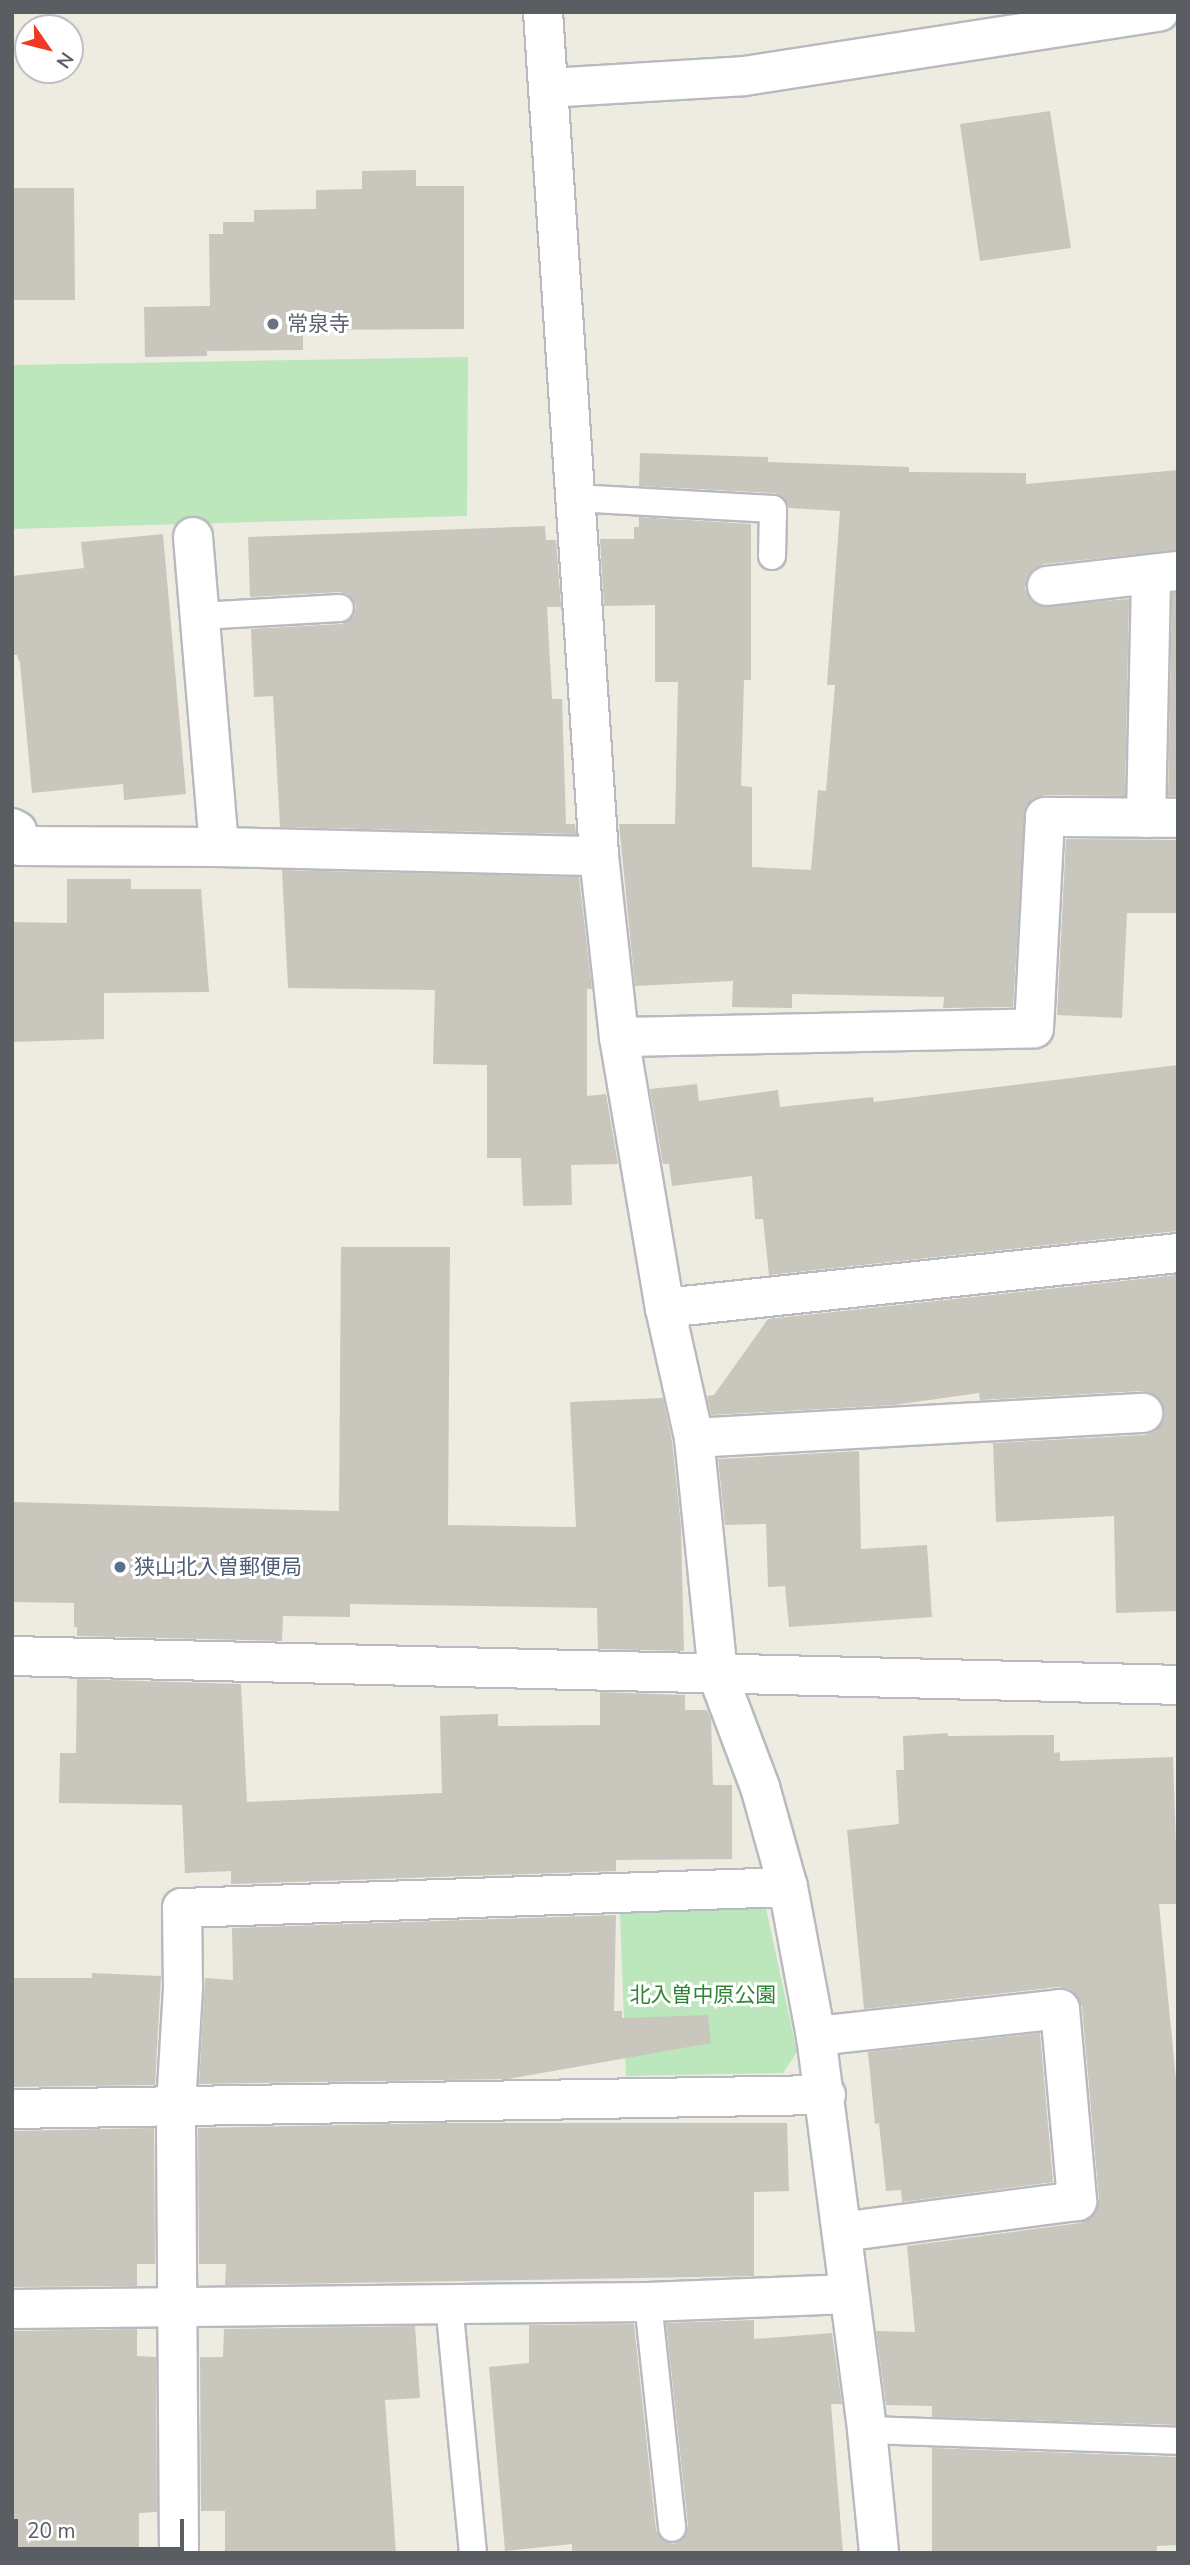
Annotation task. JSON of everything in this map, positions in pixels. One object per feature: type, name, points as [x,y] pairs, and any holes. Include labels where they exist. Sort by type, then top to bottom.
[{"type":"street","points":[[543,12],[598,856],[620,1037],[665,1308],[694,1438],[718,1675],[760,1787],[788,1887],[816,2036],[826,2095],[880,2553]]},
{"type":"street","points":[[549,88],[744,76],[1159,12]]},
{"type":"street","points":[[193,537],[219,847]]},
{"type":"street","points":[[620,1037],[1034,1028],[1045,817],[1162,818],[1164,573],[1047,586]]},
{"type":"street","points":[[12,828],[17,831],[20,846],[219,847],[598,856]]},
{"type":"street","points":[[665,1308],[1178,1253]]},
{"type":"street","points":[[694,1438],[1143,1413]]},
{"type":"street","points":[[12,1656],[1178,1685]]},
{"type":"street","points":[[179,2553],[176,2106],[183,1988],[182,1908],[788,1887]]},
{"type":"street","points":[[816,2036],[1060,2008],[1077,2201],[842,2232]]},
{"type":"street","points":[[12,2109],[826,2095]]},
{"type":"street","points":[[12,2309],[648,2302],[849,2294]]},
{"type":"lane","points":[[575,498],[772,509],[772,556]]},
{"type":"lane","points":[[200,616],[340,608]]},
{"type":"lane","points":[[648,2302],[672,2528]]},
{"type":"lane","points":[[449,2304],[473,2553]]},
{"type":"lane","points":[[867,2430],[1178,2441]]},
{"type":"green space","points":[[468,357],[467,516],[12,529],[12,365]]},
{"type":"green space","name":"北入曽中原公園","points":[[763,1904],[797,2052],[783,2073],[626,2076],[620,1913]]},
{"type":"building","points":[[1050,111],[1071,248],[980,261],[960,124]]},
{"type":"building","points":[[416,170],[416,186],[464,186],[464,329],[303,330],[303,350],[207,351],[207,356],[145,357],[144,307],[210,306],[209,234],[223,234],[223,222],[254,222],[254,210],[316,209],[316,190],[362,189],[362,171]]},
{"type":"building","points":[[12,188],[74,188],[75,300],[12,300]]},
{"type":"building","points":[[640,453],[768,457],[768,462],[909,467],[909,472],[1026,473],[1026,484],[1178,470],[1178,550],[1044,564],[1033,569],[1027,578],[1025,589],[1029,598],[1039,606],[1129,599],[1125,796],[1045,795],[1034,798],[1026,806],[1013,1007],[943,1008],[944,997],[792,994],[792,1008],[732,1007],[733,981],[635,986],[619,824],[675,824],[678,682],[655,682],[655,605],[604,606],[600,539],[634,539],[634,527],[639,527],[639,517],[751,524],[751,680],[744,680],[741,786],[752,787],[752,867],[811,870],[818,790],[826,791],[835,685],[827,685],[840,511],[789,508],[782,496],[774,493],[639,486]]},
{"type":"building","points":[[545,526],[546,540],[556,540],[561,607],[547,607],[552,699],[562,699],[566,824],[575,824],[576,834],[280,827],[273,696],[254,697],[251,629],[342,624],[354,616],[356,606],[348,594],[340,592],[250,597],[248,537]]},
{"type":"building","points":[[163,534],[186,794],[124,800],[123,784],[32,793],[20,663],[17,655],[12,655],[12,576],[84,568],[81,542]]},
{"type":"building","points":[[1172,593],[1178,593],[1178,796],[1168,796]]},
{"type":"building","points":[[1066,839],[1178,840],[1178,913],[1127,913],[1122,1018],[1057,1015]]},
{"type":"building","points":[[282,870],[579,877],[592,989],[587,989],[587,1096],[606,1094],[618,1164],[571,1165],[572,1205],[523,1206],[521,1158],[487,1158],[487,1065],[433,1064],[435,990],[288,988]]},
{"type":"building","points":[[67,879],[131,879],[131,889],[201,889],[209,992],[104,993],[104,1039],[12,1042],[12,922],[67,923]]},
{"type":"building","points":[[1178,1065],[1178,1231],[769,1275],[763,1219],[755,1219],[752,1176],[672,1186],[669,1164],[663,1164],[650,1089],[697,1084],[699,1101],[778,1090],[780,1107],[873,1097],[874,1102]]},
{"type":"building","points":[[341,1247],[450,1247],[448,1525],[576,1527],[570,1402],[663,1398],[672,1441],[681,1526],[684,1651],[598,1649],[597,1608],[350,1604],[350,1617],[283,1616],[282,1641],[77,1636],[77,1627],[74,1627],[74,1603],[12,1602],[12,1502],[339,1511]]},
{"type":"building","points":[[1178,1275],[1178,1611],[1116,1613],[1114,1516],[996,1522],[993,1443],[1145,1435],[1154,1432],[1162,1423],[1165,1412],[1161,1401],[1152,1393],[1142,1391],[980,1400],[979,1393],[894,1405],[711,1415],[707,1396],[714,1395],[768,1319]]},
{"type":"building","points":[[859,1451],[861,1549],[927,1545],[932,1617],[789,1627],[785,1586],[768,1587],[766,1524],[725,1525],[718,1459]]},
{"type":"building","points":[[77,1679],[241,1684],[247,1802],[442,1793],[440,1716],[498,1714],[498,1726],[600,1725],[600,1692],[685,1695],[685,1710],[707,1710],[711,1719],[713,1785],[732,1785],[732,1859],[616,1860],[616,1871],[231,1884],[231,1871],[185,1873],[182,1805],[59,1803],[60,1753],[76,1753]]},
{"type":"building","points":[[948,1733],[948,1736],[1054,1735],[1054,1753],[1060,1752],[1060,1761],[1173,1757],[1178,1904],[1159,1904],[1178,2101],[1178,2425],[932,2417],[932,2406],[886,2405],[876,2331],[915,2332],[907,2246],[1080,2223],[1091,2218],[1099,2200],[1082,2007],[1078,1997],[1070,1989],[1058,1987],[864,2009],[847,1830],[899,1824],[896,1770],[904,1770],[903,1736]]},
{"type":"building","points":[[616,1915],[614,2011],[622,2011],[622,2018],[708,2015],[711,2043],[508,2079],[199,2084],[205,1978],[233,1980],[232,1928]]},
{"type":"building","points":[[92,1973],[161,1976],[155,2085],[12,2087],[12,1978],[92,1978]]},
{"type":"building","points":[[1040,2033],[1053,2182],[902,2202],[901,2190],[886,2191],[879,2123],[875,2124],[868,2052]]},
{"type":"building","points":[[446,2123],[787,2123],[789,2191],[754,2192],[754,2276],[225,2285],[226,2264],[199,2264],[198,2128]]},
{"type":"building","points":[[154,2128],[155,2264],[137,2264],[137,2286],[12,2287],[12,2131]]},
{"type":"building","points":[[754,2320],[754,2339],[832,2333],[842,2404],[831,2404],[843,2553],[572,2553],[572,2544],[505,2551],[489,2367],[529,2363],[529,2325],[634,2324],[656,2530],[660,2538],[673,2544],[682,2540],[688,2526],[666,2323]]},
{"type":"building","points":[[415,2326],[420,2398],[385,2400],[396,2553],[225,2553],[225,2511],[201,2511],[200,2357],[223,2357],[224,2329]]},
{"type":"building","points":[[137,2329],[137,2356],[156,2357],[157,2512],[139,2513],[139,2553],[12,2553],[12,2331]]},
{"type":"building","points":[[932,2448],[1178,2457],[1178,2545],[1157,2546],[1157,2553],[932,2553]]},
{"type":"place","name":"常泉寺","points":[[273,324]]},
{"type":"place","name":"狭山北入曽郵便局","points":[[120,1567]]}]
